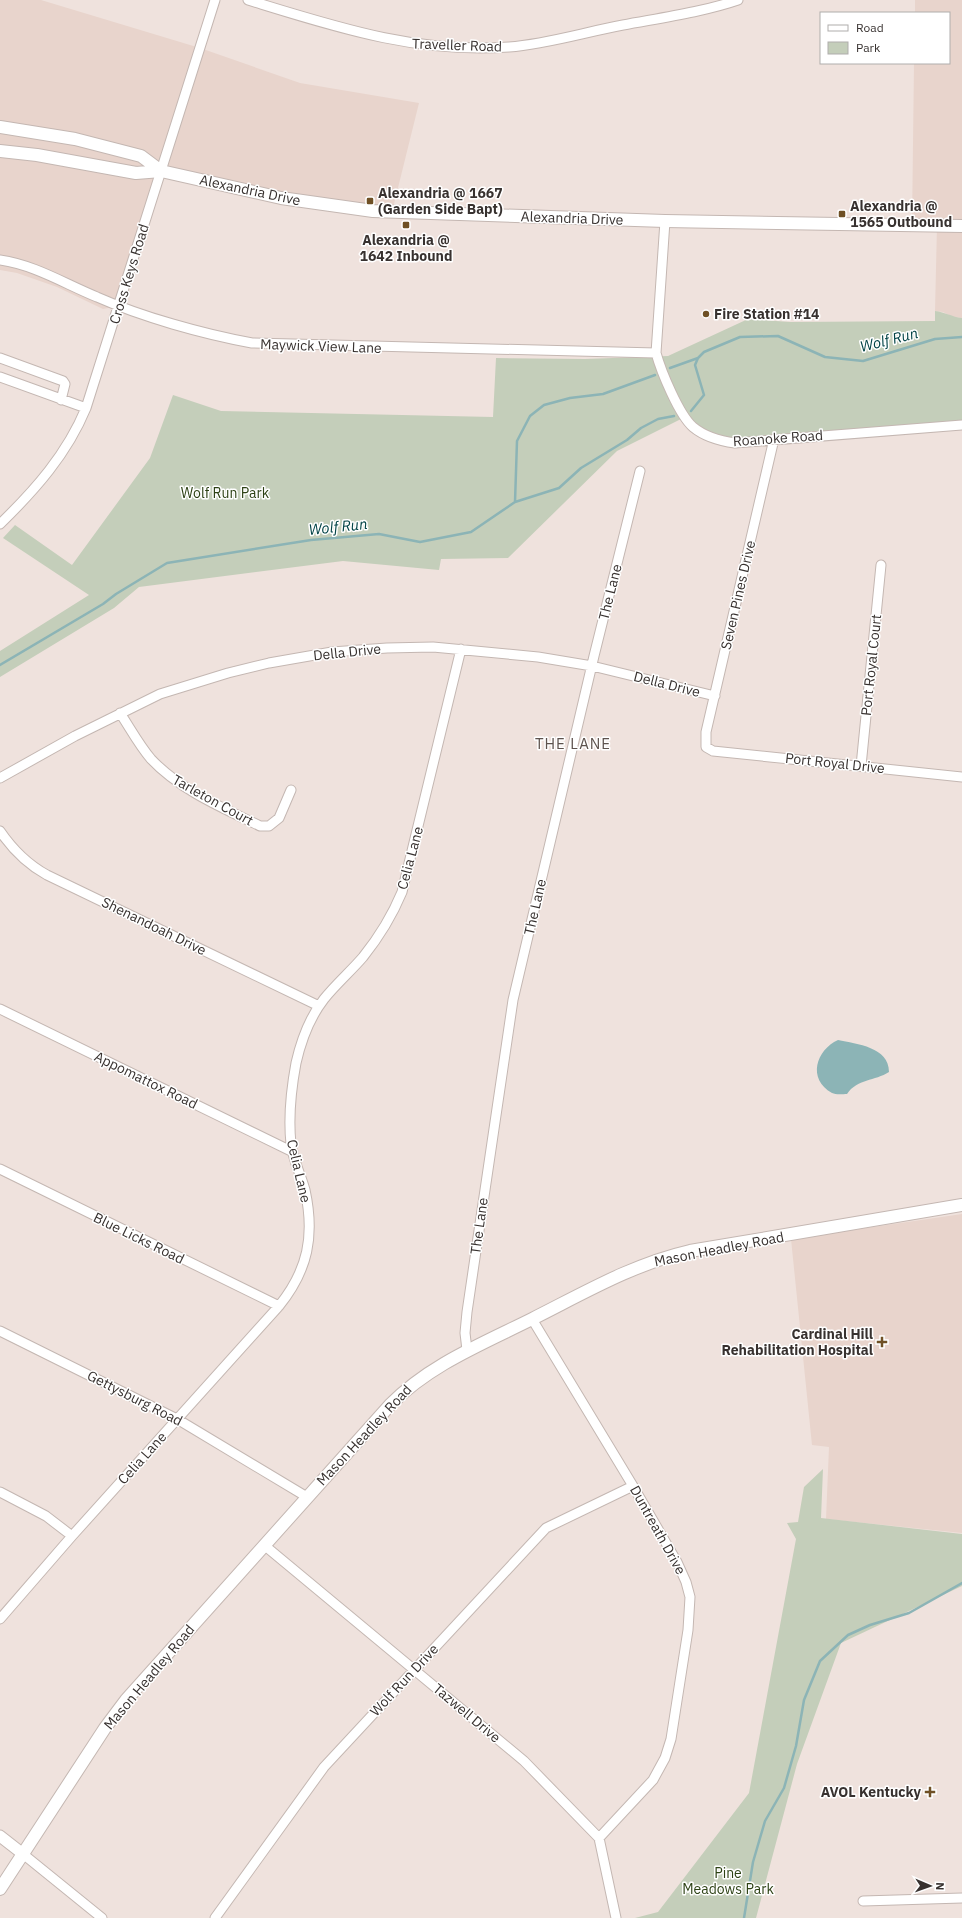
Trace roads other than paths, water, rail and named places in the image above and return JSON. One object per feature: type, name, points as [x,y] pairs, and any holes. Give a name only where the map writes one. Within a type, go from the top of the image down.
[{"type":"main road","name":"Alexandria Drive","points":[[0,127],[75,139],[141,156],[161,171]]},
{"type":"main road","name":"Alexandria Drive","points":[[0,151],[38,155],[136,172],[161,171],[281,198],[370,210],[665,221],[962,226]]},
{"type":"main road","name":"Mason Headley Road","points":[[0,1889],[105,1728],[126,1700],[404,1390],[425,1374],[467,1350],[623,1273],[658,1259],[690,1252],[962,1205]]},
{"type":"street","name":"Cross Keys Road","points":[[0,524],[35,489],[52,467],[68,444],[86,408],[215,0]]},
{"type":"street","name":"Traveller Road","points":[[248,0],[342,29],[375,37],[419,44],[481,48],[555,40],[738,0]]},
{"type":"street","name":"Roanoke Road","points":[[665,221],[656,353],[673,395],[688,421],[693,427],[703,434],[730,442],[745,443],[774,439],[962,425]]},
{"type":"street","name":"Maywick View Lane","points":[[0,260],[48,274],[96,297],[119,306],[204,332],[252,344],[656,353]]},
{"type":"street","points":[[0,358],[63,381],[65,384],[61,400]]},
{"type":"street","points":[[0,377],[86,408]]},
{"type":"street","name":"Seven Pines Drive","points":[[708,749],[705,742],[706,732],[774,439]]},
{"type":"street","name":"The Lane","points":[[467,1350],[465,1333],[467,1312],[513,1000],[640,471]]},
{"type":"street","name":"Port Royal Court","points":[[861,766],[881,565]]},
{"type":"street","name":"Della Drive","points":[[0,778],[120,713],[160,694],[228,673],[269,663],[362,649],[433,647],[538,657],[592,666],[715,696]]},
{"type":"street","name":"Celia Lane","points":[[0,1619],[72,1536],[279,1306],[292,1290],[304,1265],[309,1232],[308,1211],[305,1190],[293,1152],[290,1117],[291,1090],[299,1050],[319,1006],[379,936],[395,908],[402,892],[461,649]]},
{"type":"street","name":"Tarleton Court","points":[[120,713],[144,750],[172,778],[214,803],[260,826],[269,826],[278,818],[291,790]]},
{"type":"street","name":"Port Royal Drive","points":[[708,749],[713,751],[962,776]]},
{"type":"street","name":"Shenandoah Drive","points":[[0,831],[10,846],[23,859],[47,875],[319,1006]]},
{"type":"street","name":"Appomattox Road","points":[[0,1009],[293,1152]]},
{"type":"street","name":"Blue Licks Road","points":[[0,1169],[279,1306]]},
{"type":"street","name":"Duntreath Drive","points":[[532,1319],[633,1486],[676,1562],[686,1582],[690,1597],[688,1630],[671,1739],[666,1758],[653,1780],[599,1838]]},
{"type":"street","name":"Gettysburg Road","points":[[0,1331],[177,1419],[307,1497]]},
{"type":"street","name":"Wolf Run Drive","points":[[215,1918],[324,1767],[414,1668],[546,1528],[633,1486]]},
{"type":"street","points":[[0,1492],[46,1516],[72,1536]]},
{"type":"street","name":"Tazwell Drive","points":[[264,1545],[414,1668],[524,1761],[599,1838]]},
{"type":"street","points":[[0,1836],[102,1918]]},
{"type":"street","points":[[599,1838],[616,1918]]},
{"type":"street","points":[[863,1901],[962,1898]]},
{"type":"water","points":[[838,1040],[862,1045],[878,1052],[884,1057],[888,1064],[889,1072],[861,1083],[851,1089],[847,1094],[832,1093],[824,1087],[819,1080],[817,1065],[824,1051]]},
{"type":"waterway","name":"Wolf Run","points":[[691,411],[704,395],[695,365],[698,358],[704,352],[740,337],[778,336],[825,357],[863,361],[935,339],[962,337]]},
{"type":"waterway","points":[[670,368],[698,358]]},
{"type":"waterway","points":[[515,502],[517,441],[530,416],[544,405],[570,398],[603,394],[655,375]]},
{"type":"waterway","name":"Wolf Run","points":[[0,665],[103,604],[116,594],[167,563],[311,540],[379,534],[420,542],[471,532],[515,502],[559,488],[581,468],[627,440],[641,428],[658,419],[674,416]]},
{"type":"waterway","points":[[744,1918],[753,1862],[765,1821],[784,1788],[796,1746],[804,1700],[820,1661],[848,1635],[870,1625],[909,1613],[962,1583]]},
{"type":"place","name":"Alexandria @ 1667 (Garden Side Bapt)","points":[[370,201]]},
{"type":"place","name":"Alexandria @ 1565 Outbound","points":[[842,214]]},
{"type":"place","name":"Alexandria @ 1642 Inbound","points":[[406,225]]},
{"type":"place","name":"Fire Station #14","points":[[706,314]]},
{"type":"place","name":"Cardinal Hill Rehabilitation Hospital","points":[[882,1342]]},
{"type":"place","name":"AVOL Kentucky","points":[[930,1792]]},
{"type":"district","name":"THE LANE","points":[[573,744]]},
{"type":"park label","name":"Wolf Run Park","points":[[225,493]]},
{"type":"park label","name":"Pine Meadows Park","points":[[728,1882]]}]
